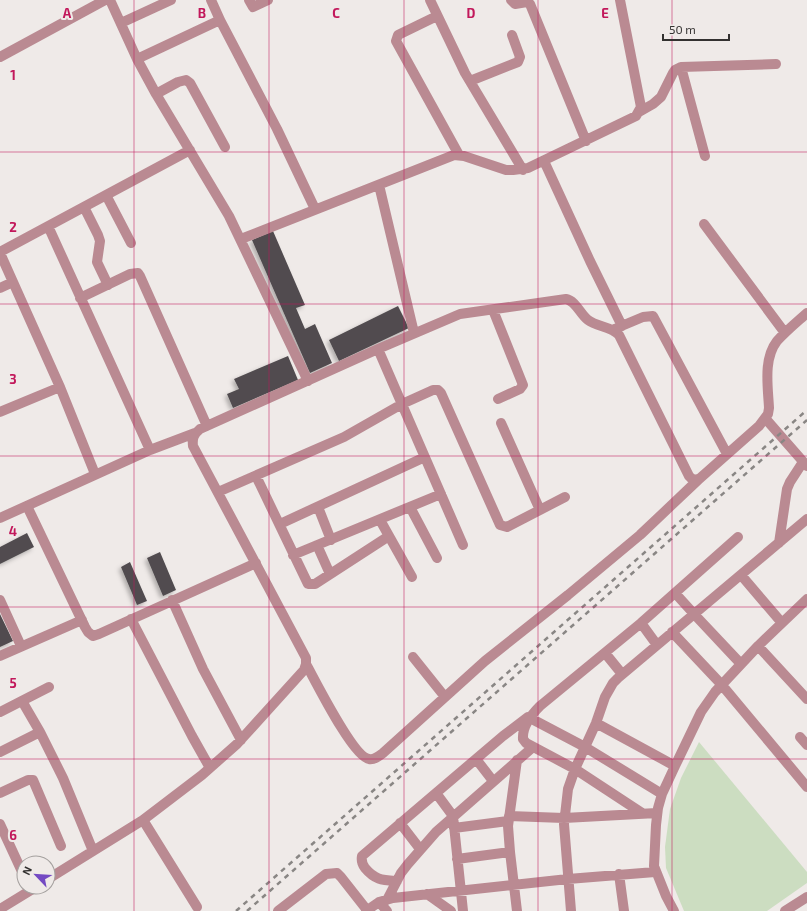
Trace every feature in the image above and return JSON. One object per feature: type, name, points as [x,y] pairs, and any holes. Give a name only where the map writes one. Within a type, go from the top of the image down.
[{"type":"street","points":[[0,57],[105,0]]},
{"type":"street","points":[[110,0],[137,59],[156,94],[229,216],[241,239],[308,381]]},
{"type":"street","points":[[121,23],[171,0]]},
{"type":"street","points":[[212,0],[220,20],[277,128],[315,209]]},
{"type":"street","points":[[249,0],[253,7],[268,0]]},
{"type":"street","points":[[430,0],[460,63],[523,170]]},
{"type":"street","points":[[511,0],[515,4],[527,2],[530,4],[586,141]]},
{"type":"street","points":[[620,0],[641,107],[639,112]]},
{"type":"street","points":[[437,16],[398,35],[396,41],[459,155]]},
{"type":"street","points":[[137,59],[220,20]]},
{"type":"street","points":[[470,81],[518,62],[520,57],[512,35]]},
{"type":"street","points":[[241,239],[454,155],[459,155],[506,170],[523,170],[544,162],[636,116],[639,112],[653,104],[661,97],[673,73],[681,67],[776,64]]},
{"type":"street","points":[[681,67],[705,156]]},
{"type":"street","points":[[156,94],[178,82],[186,80],[190,83],[225,147]]},
{"type":"street","points":[[95,474],[60,386],[0,252],[190,150]]},
{"type":"street","points":[[544,162],[590,262],[619,335],[689,476],[692,479],[698,480]]},
{"type":"street","points":[[379,185],[414,333]]},
{"type":"street","points":[[106,195],[131,243]]},
{"type":"street","points":[[84,207],[100,241],[97,262],[108,284]]},
{"type":"street","points":[[704,224],[785,333]]},
{"type":"street","points":[[48,226],[150,450]]},
{"type":"street","points":[[80,298],[130,274],[138,273],[207,426]]},
{"type":"street","points":[[0,288],[13,282]]},
{"type":"street","points":[[0,518],[95,474],[150,450],[195,433],[207,426],[378,349],[460,314],[566,299],[573,302],[582,315],[593,323],[617,328],[643,317],[653,316],[727,454]]},
{"type":"street","points":[[493,310],[523,385],[520,389],[498,400]]},
{"type":"street","points":[[306,664],[349,741],[363,757],[369,759],[374,758],[383,753],[485,661],[640,535],[698,480],[759,426],[768,414],[769,408],[768,362],[771,352],[785,333],[807,313]]},
{"type":"street","points":[[378,349],[463,545]]},
{"type":"street","points":[[0,412],[60,386]]},
{"type":"street","points":[[218,492],[344,437],[402,404],[433,390],[438,390],[441,393],[500,526],[506,526],[565,497]]},
{"type":"street","points":[[765,418],[805,464],[790,482],[787,489],[779,543]]},
{"type":"street","points":[[501,423],[540,510]]},
{"type":"street","points":[[56,874],[143,820],[210,768],[241,740],[301,675],[306,664],[306,658],[193,446],[192,439],[195,433]]},
{"type":"street","points":[[280,524],[425,457]]},
{"type":"street","points":[[256,476],[308,584],[315,584],[390,536]]},
{"type":"street","points":[[293,555],[441,494]]},
{"type":"street","points":[[27,506],[88,632],[93,636],[256,563]]},
{"type":"street","points":[[318,507],[331,540]]},
{"type":"street","points":[[410,507],[437,558]]},
{"type":"street","points":[[571,911],[564,818],[568,789],[608,691],[622,674],[807,519]]},
{"type":"street","points":[[380,520],[412,576]]},
{"type":"street","points":[[397,881],[381,880],[371,875],[362,864],[362,856],[676,593],[738,537]]},
{"type":"street","points":[[317,545],[330,574]]},
{"type":"street","points":[[741,574],[782,623]]},
{"type":"street","points":[[676,593],[741,664]]},
{"type":"street","points":[[673,910],[655,872],[653,860],[657,812],[662,794],[701,712],[721,684],[807,599]]},
{"type":"street","points":[[0,600],[22,646]]},
{"type":"street","points":[[172,600],[203,669],[241,740]]},
{"type":"street","points":[[131,619],[210,768]]},
{"type":"street","points":[[0,656],[82,620]]},
{"type":"street","points":[[640,623],[658,645]]},
{"type":"street","points":[[672,632],[721,684],[807,787]]},
{"type":"street","points":[[758,646],[805,692]]},
{"type":"street","points":[[605,653],[622,674]]},
{"type":"street","points":[[413,657],[445,697]]},
{"type":"street","points":[[0,712],[49,687]]},
{"type":"street","points":[[22,701],[40,732],[63,778],[93,851]]},
{"type":"street","points":[[531,715],[522,734],[523,739],[534,747],[575,769],[642,813]]},
{"type":"street","points":[[531,715],[662,794]]},
{"type":"street","points":[[596,723],[675,766]]},
{"type":"street","points":[[0,752],[40,732]]},
{"type":"street","points":[[383,901],[408,864],[436,832],[517,760],[534,747]]},
{"type":"street","points":[[476,759],[493,781]]},
{"type":"street","points":[[517,760],[509,818],[510,852],[518,911]]},
{"type":"street","points":[[0,793],[28,780],[33,780],[61,846]]},
{"type":"street","points":[[436,793],[453,816],[463,911]]},
{"type":"street","points":[[454,828],[509,818],[564,818],[657,812]]},
{"type":"street","points":[[143,820],[197,907]]},
{"type":"street","points":[[400,823],[420,849]]},
{"type":"street","points":[[0,824],[16,859]]},
{"type":"street","points":[[458,859],[510,852]]},
{"type":"street","points":[[278,911],[310,885],[326,874],[332,872],[341,877],[367,910],[383,901],[427,894],[568,878],[655,872]]},
{"type":"street","points":[[619,874],[624,911]]},
{"type":"street","points":[[427,894],[451,911]]},
{"type":"street","points":[[0,909],[21,895]]},
{"type":"street","points":[[785,911],[806,897]]},
{"type":"street","points":[[383,901],[387,911]]},
{"type":"green space","points":[[699,742],[807,872],[807,883],[767,911],[684,911],[666,868],[665,847],[670,809],[681,778]]},
{"type":"building","points":[[273,231],[305,305],[296,308],[305,329],[315,324],[332,363],[310,373],[252,240]]},
{"type":"building","points":[[398,306],[409,328],[339,361],[329,340]]},
{"type":"building","points":[[288,356],[298,380],[233,408],[227,394],[239,389],[234,379]]},
{"type":"building","points":[[27,533],[34,547],[0,564],[0,547]]},
{"type":"building","points":[[160,552],[176,590],[163,596],[147,558]]},
{"type":"building","points":[[130,562],[147,601],[137,605],[121,567]]},
{"type":"building","points":[[0,614],[13,641],[0,647]]},
{"type":"railway","points":[[236,911],[807,410]]},
{"type":"railway","points":[[247,911],[807,420]]}]
